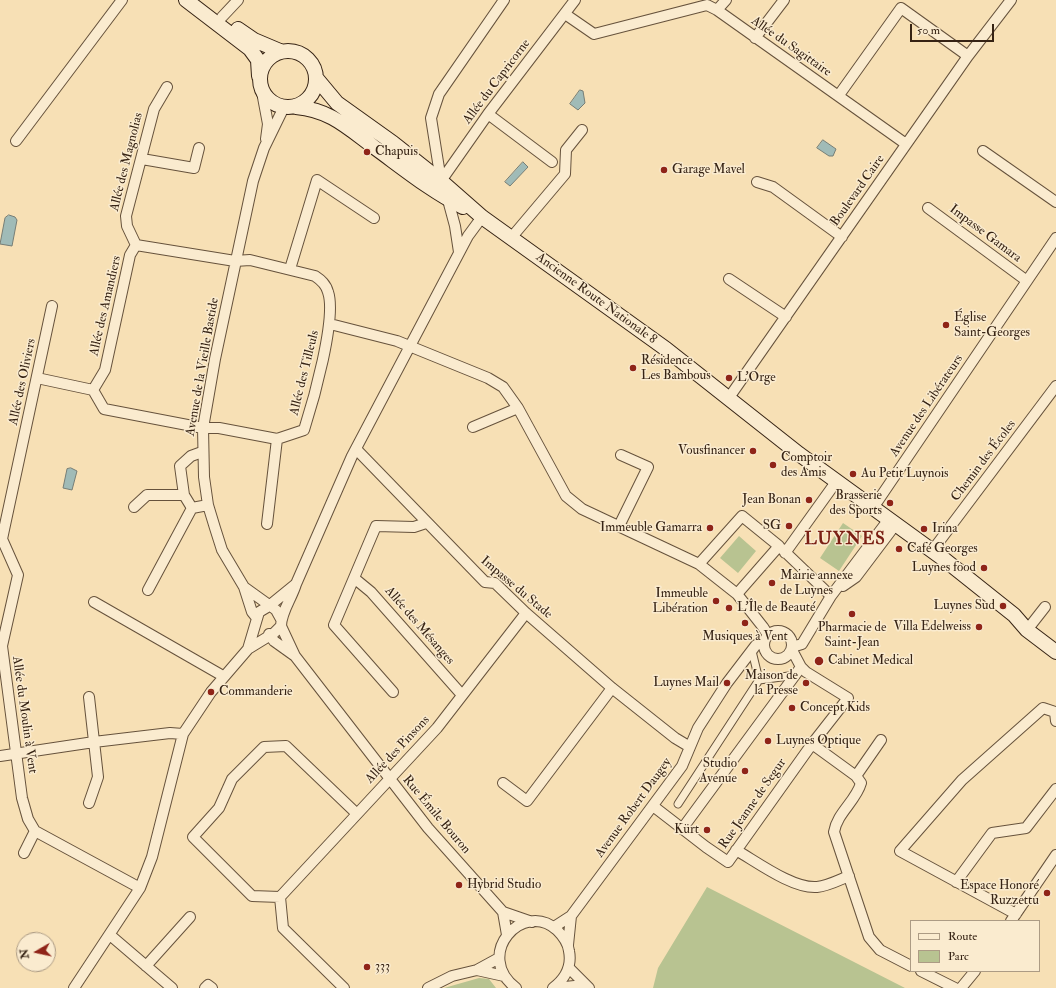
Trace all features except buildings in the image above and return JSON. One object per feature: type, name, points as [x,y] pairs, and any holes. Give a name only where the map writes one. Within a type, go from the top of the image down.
[{"type":"main road","points":[[186,0],[250,49],[258,60],[262,92],[268,99],[290,107],[304,103],[311,96],[317,79],[315,70],[305,56],[298,52],[280,51],[254,40],[198,0]]},
{"type":"main road","points":[[260,77],[266,61],[272,55],[280,51]]},
{"type":"main road","name":"Ancienne Route Nationale 8","points":[[317,79],[337,103],[441,180],[482,217],[666,349],[836,482],[932,551],[1029,627],[1056,652]]},
{"type":"main road","name":"Ancienne Route Nationale 8","points":[[290,107],[313,108],[337,119],[448,200],[482,217]]},
{"type":"main road","name":"Ancienne Route Nationale 8","points":[[1029,627],[1056,644]]},
{"type":"street","points":[[16,141],[122,0]]},
{"type":"street","points":[[222,17],[238,0]]},
{"type":"street","points":[[441,180],[431,118],[439,94],[504,0]]},
{"type":"street","name":"Allée du Capricorne","points":[[441,180],[488,114],[575,0]]},
{"type":"street","points":[[717,10],[726,0]]},
{"type":"street","points":[[755,38],[784,0]]},
{"type":"street","name":"Boulevard Caire","points":[[728,399],[968,56],[1011,0]]},
{"type":"street","name":"Allée du Sagittaire","points":[[565,14],[594,34],[707,5],[717,10],[755,38],[839,95],[906,144]]},
{"type":"street","points":[[839,95],[901,8],[968,56]]},
{"type":"street","name":"Allée des Magnolias","points":[[136,245],[127,226],[126,216],[154,109],[167,87]]},
{"type":"street","name":"Avenue de la Vieille Bastide","points":[[256,620],[244,587],[222,550],[208,505],[202,452],[203,428],[235,262],[253,181],[264,148],[268,124],[262,92]]},
{"type":"street","name":"Avenue de la Vieille Bastide","points":[[264,148],[290,107]]},
{"type":"street","points":[[488,114],[552,162]]},
{"type":"street","points":[[511,238],[565,174],[566,150],[582,130]]},
{"type":"street","points":[[142,159],[194,168],[199,148]]},
{"type":"street","points":[[983,151],[1056,202]]},
{"type":"street","points":[[290,269],[317,180],[374,218]]},
{"type":"street","points":[[757,182],[773,187],[842,237]]},
{"type":"street","points":[[448,200],[455,226],[459,252]]},
{"type":"street","name":"Impasse Gamara","points":[[928,208],[1027,282]]},
{"type":"street","points":[[74,988],[110,936],[140,888],[152,857],[183,734],[196,713],[224,676],[248,649],[269,634],[274,633],[281,622],[296,584],[356,449],[459,252],[468,236],[482,217]]},
{"type":"street","name":"Avenue des Libérateurs","points":[[873,508],[1056,238]]},
{"type":"street","name":"Allée des Amandiers","points":[[93,390],[105,370],[130,255],[136,245],[235,262],[250,260],[290,269]]},
{"type":"street","name":"Allée des Tilleuls","points":[[93,390],[104,410],[203,428],[219,428],[277,438],[304,430],[330,324],[329,293],[324,282],[315,276],[296,273],[290,269]]},
{"type":"street","points":[[729,279],[786,317]]},
{"type":"street","name":"Allée des Oliviers","points":[[9,556],[2,540],[52,306]]},
{"type":"street","points":[[330,324],[397,341],[488,378],[503,387],[518,408],[566,496],[582,509],[699,564],[737,594],[768,634]]},
{"type":"street","points":[[37,378],[93,390]]},
{"type":"street","name":"Chemin des Écoles","points":[[932,551],[1056,386]]},
{"type":"street","points":[[473,427],[518,408]]},
{"type":"street","points":[[267,524],[277,438]]},
{"type":"street","name":"Impasse du Stade","points":[[356,449],[426,523],[485,582],[495,583],[526,613],[612,688],[675,738],[690,747]]},
{"type":"street","points":[[192,508],[184,495],[180,466],[191,456],[202,452]]},
{"type":"street","points":[[620,526],[648,467],[621,455]]},
{"type":"street","points":[[737,594],[782,550],[836,482]]},
{"type":"street","points":[[134,507],[147,495],[184,495]]},
{"type":"street","points":[[192,508],[208,505]]},
{"type":"street","points":[[148,590],[192,508]]},
{"type":"street","points":[[699,564],[742,516],[834,592]]},
{"type":"street","points":[[791,645],[802,644],[834,592],[892,522]]},
{"type":"street","points":[[392,692],[334,625],[376,526],[414,527],[426,523]]},
{"type":"street","name":"Allée du Moulin à Vent","points":[[9,556],[18,576],[2,646],[24,809],[35,831]]},
{"type":"street","name":"Allée des Mésanges","points":[[354,578],[371,592],[462,695]]},
{"type":"street","points":[[248,649],[259,612],[269,606],[296,584]]},
{"type":"street","name":"Avenue de la Vieille Bastide","points":[[244,587],[269,606]]},
{"type":"street","points":[[94,602],[224,676]]},
{"type":"street","points":[[269,606],[276,610],[281,622]]},
{"type":"street","points":[[1029,627],[1045,607]]},
{"type":"street","name":"Allée des Pinsons","points":[[280,896],[437,728],[526,613]]},
{"type":"street","points":[[256,620],[262,634],[269,634]]},
{"type":"street","name":"Rue Émile Bouron","points":[[281,622],[295,656],[428,828],[503,912],[532,922],[544,923],[554,927]]},
{"type":"street","name":"Rue Émile Bouron","points":[[269,634],[274,641],[295,656]]},
{"type":"street","points":[[759,680],[752,651],[767,655],[776,660],[789,654],[791,645],[787,634],[768,634]]},
{"type":"street","points":[[767,655],[764,645],[768,634]]},
{"type":"street","name":"Avenue Robert Daugey","points":[[554,927],[571,916],[653,806],[682,766],[698,728],[719,696],[747,656],[768,634]]},
{"type":"street","name":"Rue Jeanne de Segur","points":[[791,645],[799,671]]},
{"type":"street","name":"Rue Jeanne de Segur","points":[[653,806],[728,862],[812,744],[848,698],[799,671],[781,659]]},
{"type":"street","points":[[678,804],[759,680],[799,671]]},
{"type":"street","points":[[682,829],[799,671]]},
{"type":"street","points":[[503,783],[527,801],[612,688]]},
{"type":"street","points":[[89,697],[98,777],[90,803]]},
{"type":"street","points":[[1056,721],[1055,712],[1043,708],[962,780],[900,851],[956,882],[1014,918],[1056,856]]},
{"type":"street","points":[[0,756],[94,742],[170,733],[183,734]]},
{"type":"street","points":[[856,776],[881,740]]},
{"type":"street","points":[[812,744],[856,776],[861,783],[859,792],[836,824],[834,832],[869,937],[880,950],[910,965]]},
{"type":"street","points":[[344,988],[283,928],[280,896],[252,896],[193,837],[219,808],[232,779],[264,747],[286,746],[356,813]]},
{"type":"street","points":[[956,882],[992,833],[1026,828],[1056,789]]},
{"type":"street","points":[[24,853],[35,831],[140,888]]},
{"type":"street","points":[[736,850],[782,876],[804,886],[816,887],[849,876]]},
{"type":"street","points":[[503,912],[507,935]]},
{"type":"street","points":[[555,988],[565,976],[569,968],[570,957],[568,945],[571,916]]},
{"type":"street","points":[[146,966],[190,917]]},
{"type":"street","points":[[516,988],[504,976],[499,958],[501,946],[507,935],[523,924],[532,922]]},
{"type":"street","points":[[554,927],[563,935],[568,945]]},
{"type":"street","points":[[110,936],[172,988]]},
{"type":"street","points":[[428,988],[452,976],[477,970],[499,958]]},
{"type":"street","points":[[569,968],[587,987]]},
{"type":"street","points":[[477,970],[504,976]]},
{"type":"street","points":[[923,972],[955,988]]},
{"type":"street","points":[[961,988],[975,972]]},
{"type":"street","points":[[969,988],[976,972]]},
{"type":"street","points":[[205,988],[208,985],[212,988]]},
{"type":"street","points":[[555,988],[587,987]]},
{"type":"green space","points":[[843,523],[862,536],[839,571],[820,558]]},
{"type":"green space","points":[[739,536],[756,551],[738,573],[720,558]]},
{"type":"green space","points":[[707,887],[905,988],[653,988],[658,968]]},
{"type":"green space","points":[[479,978],[489,979],[496,988],[444,988]]},
{"type":"water","points":[[580,90],[583,91],[585,103],[578,110],[570,104]]},
{"type":"water","points":[[823,140],[836,149],[833,156],[829,156],[817,148]]},
{"type":"water","points":[[523,162],[528,167],[510,186],[505,182]]},
{"type":"water","points":[[9,215],[15,217],[17,220],[12,246],[0,244],[5,218]]},
{"type":"water","points":[[71,468],[77,471],[72,490],[63,488],[67,469]]},
{"type":"place","name":"Chapuis","points":[[367,152]]},
{"type":"place","name":"Garage Mavel","points":[[664,170]]},
{"type":"place","name":"Église Saint-Georges","points":[[946,325]]},
{"type":"place","name":"Résidence Les Bambous","points":[[633,368]]},
{"type":"place","name":"L'Orge","points":[[729,378]]},
{"type":"place","name":"Vousfinancer","points":[[753,451]]},
{"type":"place","name":"Comptoir des Amis","points":[[773,465]]},
{"type":"place","name":"Au Petit Luynois","points":[[853,474]]},
{"type":"place","name":"Jean Bonan","points":[[809,500]]},
{"type":"place","name":"Brasserie des Sports","points":[[890,503]]},
{"type":"place","name":"SG","points":[[789,526]]},
{"type":"place","name":"Immeuble Gamarra","points":[[710,528]]},
{"type":"place","name":"Irina","points":[[924,529]]},
{"type":"place","name":"Café Georges","points":[[899,549]]},
{"type":"place","name":"Luynes food","points":[[984,568]]},
{"type":"place","name":"Mairie annexe de Luynes","points":[[772,583]]},
{"type":"place","name":"Immeuble Libération","points":[[716,601]]},
{"type":"place","name":"Luynes Sud","points":[[1003,606]]},
{"type":"place","name":"L'Île de Beauté","points":[[729,608]]},
{"type":"place","name":"Pharmacie de Saint-Jean","points":[[852,614]]},
{"type":"place","name":"Musiques à Vent","points":[[745,623]]},
{"type":"place","name":"Villa Edelweiss","points":[[979,627]]},
{"type":"place","name":"Cabinet Medical","points":[[819,661]]},
{"type":"place","name":"Luynes Mail","points":[[727,683]]},
{"type":"place","name":"Maison de la Presse","points":[[806,683]]},
{"type":"place","name":"Commanderie","points":[[211,692]]},
{"type":"place","name":"Concept Kids","points":[[792,708]]},
{"type":"place","name":"Luynes Optique","points":[[768,741]]},
{"type":"place","name":"Studio Avenue","points":[[745,771]]},
{"type":"place","name":"Kürt","points":[[707,830]]},
{"type":"place","name":"Hybrid Studio","points":[[459,885]]},
{"type":"place","name":"Espace Honoré Ruzzettu","points":[[1047,893]]},
{"type":"place","name":"333","points":[[367,967]]},
{"type":"district","name":"LUYNES","points":[[845,540]]}]
